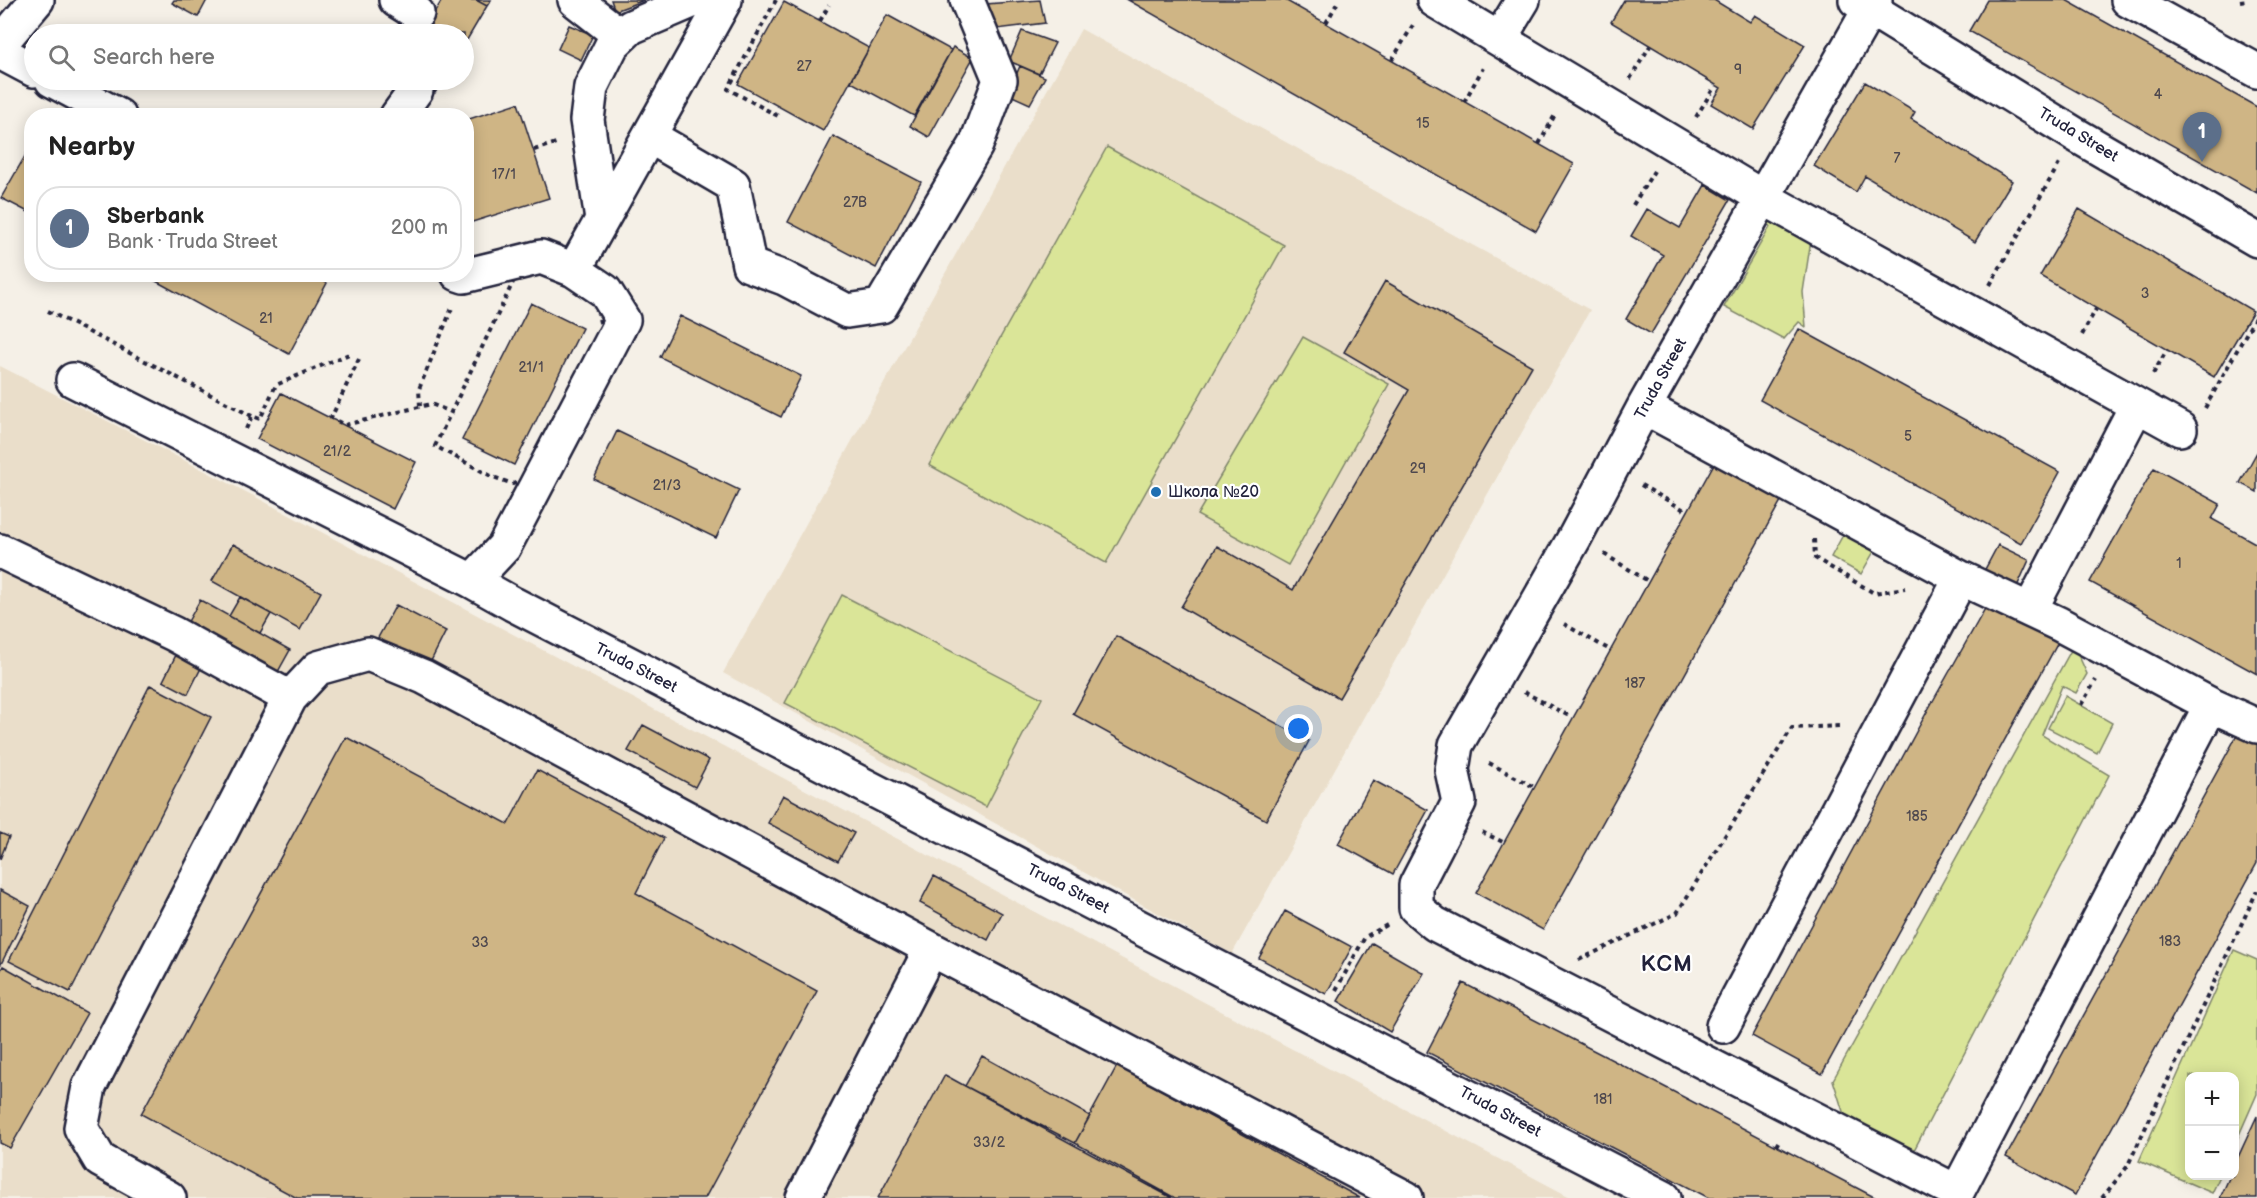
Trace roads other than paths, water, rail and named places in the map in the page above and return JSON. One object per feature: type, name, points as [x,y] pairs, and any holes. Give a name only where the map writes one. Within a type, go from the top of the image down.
[{"type":"street","points":[[0,44],[37,0]]},
{"type":"street","points":[[575,0],[621,36]]},
{"type":"street","points":[[602,220],[587,120],[591,87],[612,45],[621,36],[632,27],[694,0]]},
{"type":"street","points":[[574,270],[725,0]]},
{"type":"street","points":[[649,136],[733,185],[749,265],[784,278],[847,311],[882,306],[976,145],[1000,80],[967,0]]},
{"type":"street","points":[[1500,38],[1523,0]]},
{"type":"street","points":[[2128,0],[2257,71]]},
{"type":"street","name":"Truda Street","points":[[2211,705],[1957,1192],[1435,924],[1416,908],[1416,885],[1459,802],[1452,770],[1456,748],[1494,676],[1575,537],[1644,406],[1764,198],[1867,3],[2076,135],[2257,240]]},
{"type":"street","points":[[1425,10],[1500,38],[1764,198],[2180,429]]},
{"type":"street","points":[[0,52],[24,65]]},
{"type":"street","points":[[70,90],[103,108]]},
{"type":"street","points":[[472,581],[504,547],[623,320],[605,291],[574,270],[541,257],[474,274]]},
{"type":"street","name":"Truda Street","points":[[73,380],[472,581],[1664,1198]]},
{"type":"street","points":[[1644,406],[1961,578],[2030,610],[2211,705],[2257,726]]},
{"type":"street","points":[[2030,610],[2136,406]]},
{"type":"street","points":[[0,552],[174,634],[290,698]]},
{"type":"street","points":[[1723,1026],[1961,578]]},
{"type":"street","points":[[169,1198],[100,1160],[81,1128],[90,1087],[290,698],[318,668],[368,654],[424,677],[931,949],[1406,1198]]},
{"type":"street","points":[[803,1198],[931,949]]},
{"type":"place","name":"Sberbank","points":[[2202,162]]},
{"type":"place","name":"Школа №20","points":[[1156,492]]},
{"type":"district","name":"КСМ","points":[[1667,964]]}]
